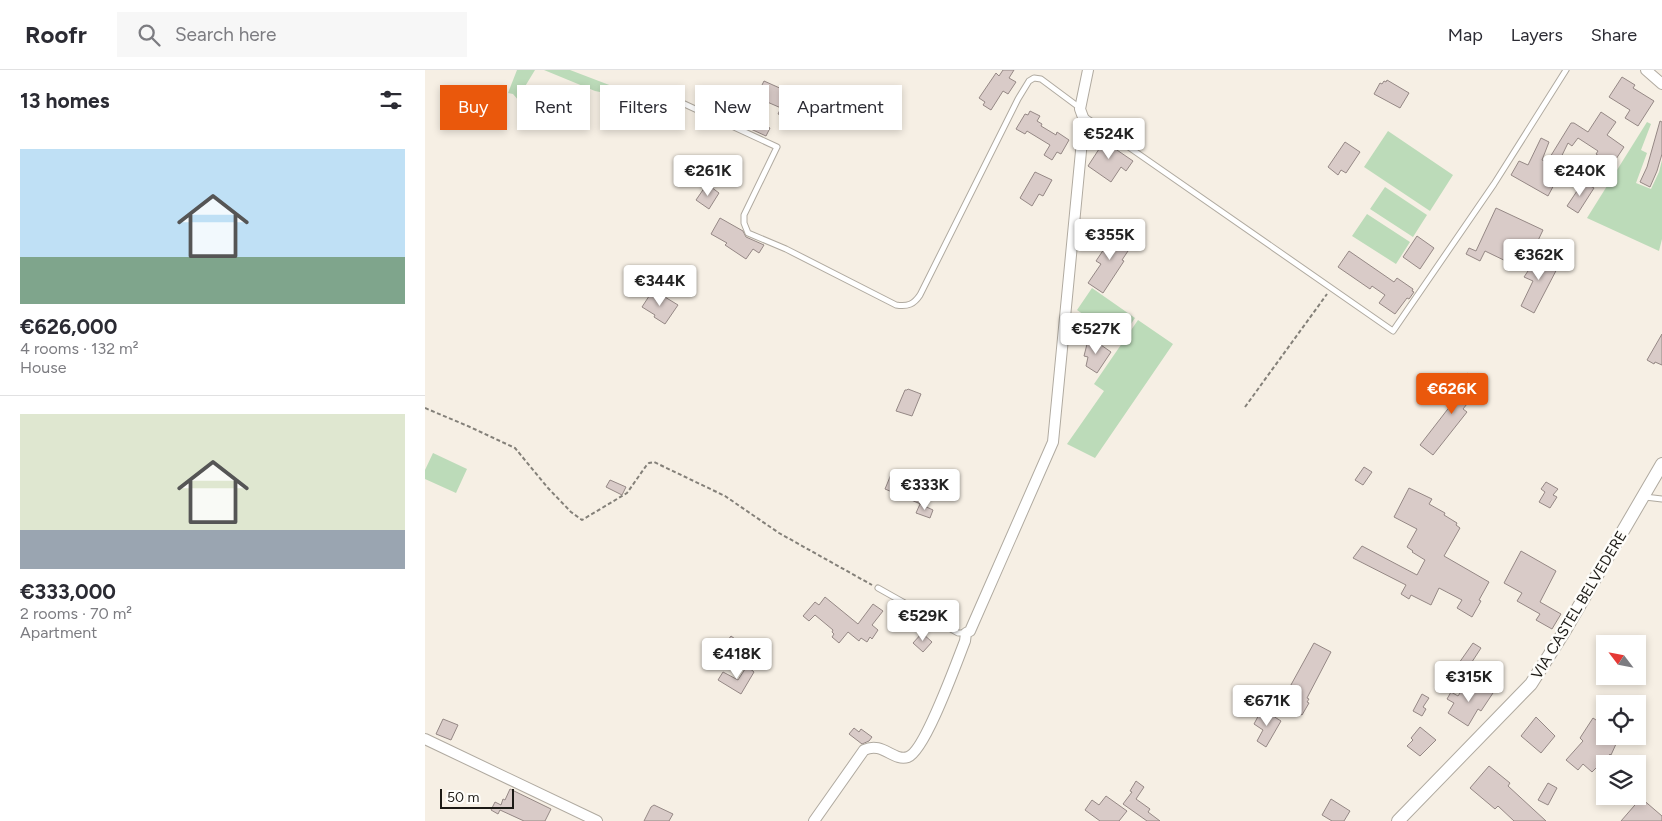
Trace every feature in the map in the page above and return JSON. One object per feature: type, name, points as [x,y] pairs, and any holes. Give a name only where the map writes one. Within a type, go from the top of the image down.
[{"type":"street","points":[[815,821],[865,750],[871,747],[883,749],[905,758],[916,751],[930,726],[965,641],[966,633],[970,631],[1053,442],[1085,120],[1081,112],[1088,70]]},
{"type":"street","points":[[1646,70],[1662,84]]},
{"type":"street","name":"VIA CASTEL BELVEDERE","points":[[1398,821],[1531,684],[1564,632],[1662,464]]},
{"type":"street","points":[[425,739],[597,821]]},
{"type":"lane","points":[[685,104],[777,147],[744,215],[744,222],[748,232],[897,305],[905,307],[917,300],[920,295],[1018,99],[1029,81],[1034,78],[1041,79],[1081,112],[1393,331],[1494,184],[1566,70]]},
{"type":"lane","points":[[1643,497],[1662,499]]},
{"type":"lane","points":[[878,588],[958,633],[966,633]]},
{"type":"path","points":[[1245,407],[1331,288]]},
{"type":"path","points":[[425,408],[515,448],[548,488],[571,512],[582,520],[627,493],[646,466],[654,462],[725,496],[779,533],[878,588]]},
{"type":"green space","points":[[517,70],[535,70],[526,85],[517,85],[517,99],[513,94],[508,93]]},
{"type":"green space","points":[[544,70],[570,70],[609,85],[600,85],[600,92],[590,89],[590,85],[580,85]]},
{"type":"green space","points":[[1647,122],[1651,124],[1641,150],[1647,153],[1636,183],[1651,189],[1662,160],[1662,239],[1659,251],[1587,218]]},
{"type":"green space","points":[[1388,131],[1453,175],[1430,211],[1364,167]]},
{"type":"green space","points":[[1385,187],[1427,215],[1413,237],[1370,209]]},
{"type":"green space","points":[[1367,214],[1410,242],[1396,264],[1352,236]]},
{"type":"green space","points":[[1092,288],[1135,318],[1120,340],[1077,310]]},
{"type":"green space","points":[[1138,320],[1173,344],[1095,458],[1067,444],[1104,391],[1094,384]]},
{"type":"green space","points":[[433,453],[467,469],[456,493],[425,479],[425,470]]},
{"type":"building","points":[[1003,70],[1014,70],[1009,78],[1016,82],[1008,94],[1003,91],[991,110],[983,105],[985,102],[979,98],[996,73],[999,76]]},
{"type":"building","points":[[1622,77],[1635,85],[1633,88],[1654,101],[1638,126],[1625,118],[1630,110],[1609,97]]},
{"type":"building","points":[[1387,80],[1409,93],[1400,108],[1374,94],[1380,83],[1382,84]]},
{"type":"building","points":[[764,81],[779,88],[779,107],[769,103],[769,85],[762,85]]},
{"type":"building","points":[[1030,111],[1040,116],[1037,121],[1042,124],[1041,126],[1056,135],[1057,132],[1069,140],[1061,154],[1057,152],[1052,160],[1044,155],[1050,145],[1027,131],[1025,134],[1016,129],[1025,114],[1028,115]]},
{"type":"building","points":[[1601,112],[1616,122],[1607,135],[1624,147],[1612,165],[1596,154],[1598,151],[1578,138],[1572,146],[1568,143],[1551,178],[1556,181],[1548,196],[1511,175],[1519,161],[1528,165],[1541,138],[1549,142],[1542,160],[1547,162],[1571,123],[1588,132]]},
{"type":"building","points":[[1660,121],[1662,122],[1662,154],[1650,187],[1640,182],[1647,167]]},
{"type":"building","points":[[753,130],[769,130],[766,136]]},
{"type":"building","points":[[1103,135],[1116,144],[1114,148],[1133,161],[1126,171],[1121,167],[1111,182],[1088,166],[1101,146],[1097,143]]},
{"type":"building","points":[[1345,142],[1360,152],[1346,173],[1341,170],[1338,175],[1328,167]]},
{"type":"building","points":[[1035,172],[1052,180],[1043,196],[1039,194],[1032,206],[1020,198]]},
{"type":"building","points":[[1583,182],[1594,188],[1578,213],[1567,206]]},
{"type":"building","points":[[707,184],[719,193],[709,209],[696,200]]},
{"type":"building","points":[[1496,208],[1543,230],[1534,249],[1522,243],[1512,264],[1485,251],[1480,261],[1466,254],[1469,248],[1476,251]]},
{"type":"building","points":[[720,218],[743,231],[746,237],[764,245],[759,253],[753,249],[746,259],[725,245],[727,243],[711,234]]},
{"type":"building","points":[[1109,230],[1129,242],[1127,246],[1130,248],[1122,260],[1124,261],[1103,293],[1088,283],[1101,264],[1096,261],[1104,249],[1101,247],[1106,239],[1104,237]]},
{"type":"building","points":[[1417,236],[1434,248],[1420,269],[1403,257]]},
{"type":"building","points":[[1349,251],[1394,282],[1397,278],[1413,289],[1412,291],[1414,292],[1409,299],[1407,298],[1395,314],[1379,303],[1385,295],[1372,286],[1370,289],[1338,267]]},
{"type":"building","points":[[1540,253],[1560,263],[1534,313],[1521,306],[1533,281],[1524,277]]},
{"type":"building","points":[[653,290],[659,296],[660,294],[678,305],[665,324],[642,307]]},
{"type":"building","points":[[1662,334],[1662,365],[1655,362],[1654,364],[1647,360]]},
{"type":"building","points":[[1091,338],[1111,352],[1097,373],[1086,366],[1088,357],[1084,356],[1087,344]]},
{"type":"building","points":[[1467,373],[1482,385],[1463,409],[1467,412],[1433,455],[1420,445],[1461,392],[1456,387]]},
{"type":"building","points":[[908,389],[921,394],[912,416],[896,411],[905,390]]},
{"type":"building","points":[[1364,467],[1372,472],[1363,485],[1355,480]]},
{"type":"building","points":[[892,472],[930,488],[923,505],[885,489]]},
{"type":"building","points":[[610,480],[626,487],[622,495],[606,487]]},
{"type":"building","points":[[1546,482],[1558,489],[1553,495],[1557,497],[1550,508],[1539,502],[1545,492],[1541,489]]},
{"type":"building","points":[[1409,488],[1432,499],[1429,504],[1445,513],[1444,515],[1457,523],[1456,525],[1460,528],[1444,556],[1489,582],[1472,617],[1457,608],[1462,600],[1439,588],[1431,605],[1411,595],[1409,599],[1401,594],[1406,585],[1353,558],[1362,546],[1417,575],[1425,560],[1407,547],[1417,529],[1394,517]]},
{"type":"building","points":[[920,504],[933,510],[930,518],[916,513]]},
{"type":"building","points":[[1521,551],[1556,571],[1540,602],[1561,614],[1552,629],[1536,620],[1540,614],[1517,601],[1522,593],[1504,583]]},
{"type":"building","points":[[825,597],[858,624],[873,604],[883,611],[872,625],[878,630],[872,639],[870,637],[867,642],[861,638],[859,641],[848,632],[839,643],[832,637],[834,634],[833,630],[815,615],[809,621],[803,616],[815,602],[819,605]]},
{"type":"building","points":[[922,633],[932,642],[923,652],[913,643]]},
{"type":"building","points":[[731,636],[755,654],[745,668],[721,649]]},
{"type":"building","points":[[1314,643],[1331,652],[1307,698],[1309,703],[1302,715],[1281,703]]},
{"type":"building","points":[[1473,643],[1481,648],[1468,668],[1459,663]]},
{"type":"building","points":[[747,666],[754,672],[741,694],[718,680],[723,672],[738,680]]},
{"type":"building","points":[[1475,682],[1493,693],[1481,711],[1478,709],[1468,726],[1448,713],[1454,703],[1447,699],[1451,692],[1458,696],[1464,687],[1470,691]]},
{"type":"building","points":[[1422,694],[1429,698],[1423,707],[1426,709],[1422,716],[1413,711]]},
{"type":"building","points":[[1262,709],[1281,721],[1266,747],[1257,741],[1263,730],[1254,724]]},
{"type":"building","points":[[1536,717],[1555,736],[1541,753],[1521,736]]},
{"type":"building","points":[[1593,718],[1596,720],[1596,745],[1616,745],[1611,755],[1596,755],[1596,768],[1592,772],[1583,764],[1578,770],[1566,760],[1583,741],[1580,738]]},
{"type":"building","points":[[443,719],[458,725],[451,740],[436,734]]},
{"type":"building","points":[[1420,727],[1436,740],[1420,756],[1407,746],[1413,740],[1411,738]]},
{"type":"building","points":[[854,728],[859,732],[861,729],[872,737],[869,741],[862,744],[849,734]]},
{"type":"building","points":[[1489,766],[1510,783],[1508,786],[1546,821],[1514,821],[1498,806],[1495,809],[1470,788]]},
{"type":"building","points":[[1136,781],[1144,787],[1136,799],[1150,809],[1148,812],[1160,821],[1147,821],[1123,804],[1132,792],[1130,791]]},
{"type":"building","points":[[1548,783],[1557,788],[1548,805],[1538,800]]},
{"type":"building","points":[[510,789],[551,809],[545,821],[524,821],[500,810],[498,814],[491,810],[495,802],[501,805]]},
{"type":"building","points":[[1106,796],[1127,811],[1119,821],[1100,821],[1085,810],[1092,800],[1099,805]]},
{"type":"building","points":[[1331,799],[1350,811],[1344,821],[1332,821],[1322,815]]},
{"type":"building","points":[[1646,802],[1662,816],[1662,821],[1621,821],[1635,805],[1646,805]]},
{"type":"building","points":[[654,805],[673,814],[669,821],[644,821]]}]
